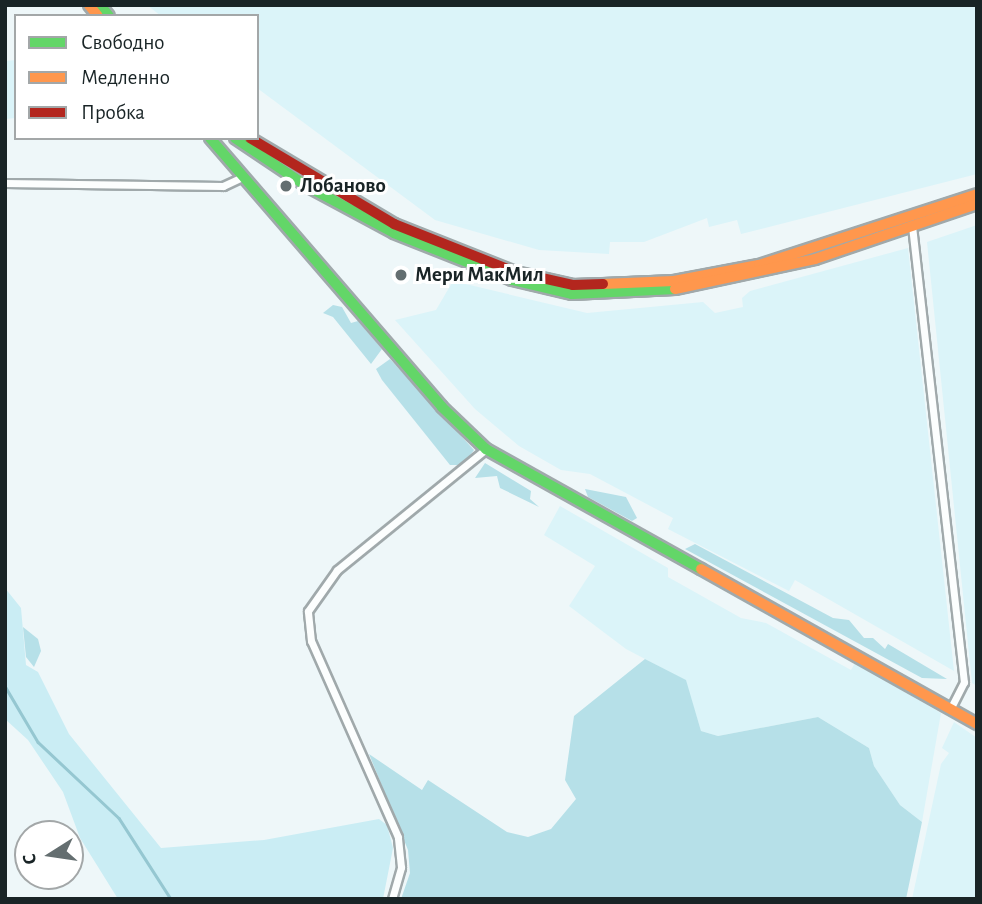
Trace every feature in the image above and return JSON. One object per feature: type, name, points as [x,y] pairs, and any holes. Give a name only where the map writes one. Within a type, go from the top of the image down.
[{"type":"main road","points":[[215,140],[242,177],[486,449],[977,724]]},
{"type":"main road","points":[[238,140],[305,186],[394,233],[512,280],[572,294],[631,294],[717,284],[977,204]]},
{"type":"main road","points":[[253,140],[394,224],[515,272],[573,285],[662,282],[729,271],[977,194]]},
{"type":"street","points":[[5,183],[223,186],[242,177]]},
{"type":"street","points":[[912,226],[964,681],[951,708]]},
{"type":"street","points":[[392,899],[401,867],[398,837],[311,641],[308,611],[337,570],[486,449]]},
{"type":"shaded area","points":[[147,5],[977,5],[977,174],[741,234],[737,220],[709,227],[707,218],[644,242],[610,242],[609,254],[539,250],[435,220],[259,89],[259,14],[158,14]]},
{"type":"shaded area","points":[[14,60],[14,118],[5,119],[5,61]]},
{"type":"shaded area","points":[[977,225],[977,686],[972,683],[927,242]]},
{"type":"shaded area","points":[[908,248],[954,671],[795,580],[789,591],[668,529],[673,518],[590,474],[561,470],[519,446],[475,409],[395,320],[436,310],[453,281],[587,313],[703,302],[715,313],[743,307],[742,298],[750,291]]},
{"type":"shaded area","points":[[333,305],[342,307],[351,323],[358,321],[382,349],[371,364],[333,317],[323,313]]},
{"type":"shaded area","points":[[390,359],[474,450],[463,465],[450,465],[382,380],[376,369]]},
{"type":"shaded area","points":[[485,463],[531,491],[530,499],[539,507],[500,488],[497,476],[475,478]]},
{"type":"shaded area","points":[[585,489],[626,497],[637,518],[632,521],[588,497]]},
{"type":"shaded area","points":[[560,506],[668,568],[668,577],[741,618],[766,623],[851,670],[855,663],[941,713],[922,822],[900,805],[874,766],[869,748],[818,717],[718,736],[701,731],[685,680],[626,649],[569,606],[595,566],[544,535]]},
{"type":"shaded area","points":[[695,544],[833,618],[849,620],[864,638],[873,638],[885,649],[888,644],[947,679],[922,678],[685,549]]},
{"type":"shaded area","points":[[5,588],[21,608],[26,665],[38,672],[69,734],[161,848],[264,840],[379,819],[387,825],[393,848],[383,899],[118,899],[84,844],[84,820],[73,820],[63,792],[28,740],[5,719]]},
{"type":"shaded area","points":[[23,627],[38,639],[41,651],[34,667],[26,657]]},
{"type":"shaded area","points":[[645,659],[686,680],[701,731],[718,736],[818,717],[869,748],[874,766],[900,805],[922,822],[906,899],[401,899],[410,873],[408,850],[369,754],[422,790],[428,780],[507,832],[528,837],[551,829],[576,799],[565,780],[574,716]]},
{"type":"shaded area","points":[[954,722],[977,738],[977,899],[912,899],[941,764],[949,753],[942,748]]},
{"type":"waterway","points":[[5,686],[38,742],[119,818],[171,899]]},
{"type":"traffic: fast","points":[[100,5],[107,14]]},
{"type":"traffic: fast","points":[[212,140],[442,407],[486,449],[701,569]]},
{"type":"traffic: fast","points":[[238,140],[305,185],[394,233],[512,280],[572,294],[675,289]]},
{"type":"traffic: slow","points":[[89,5],[96,14]]},
{"type":"traffic: slow","points":[[603,284],[674,281],[759,265],[977,194]]},
{"type":"traffic: slow","points":[[675,289],[815,259],[977,204]]},
{"type":"traffic: slow","points":[[701,569],[977,724]]},
{"type":"traffic: jam","points":[[253,140],[394,224],[515,272],[573,285],[603,284]]},
{"type":"place","name":"Лобаново","points":[[286,186]]},
{"type":"place","name":"Мери МакМил","points":[[401,275]]}]
